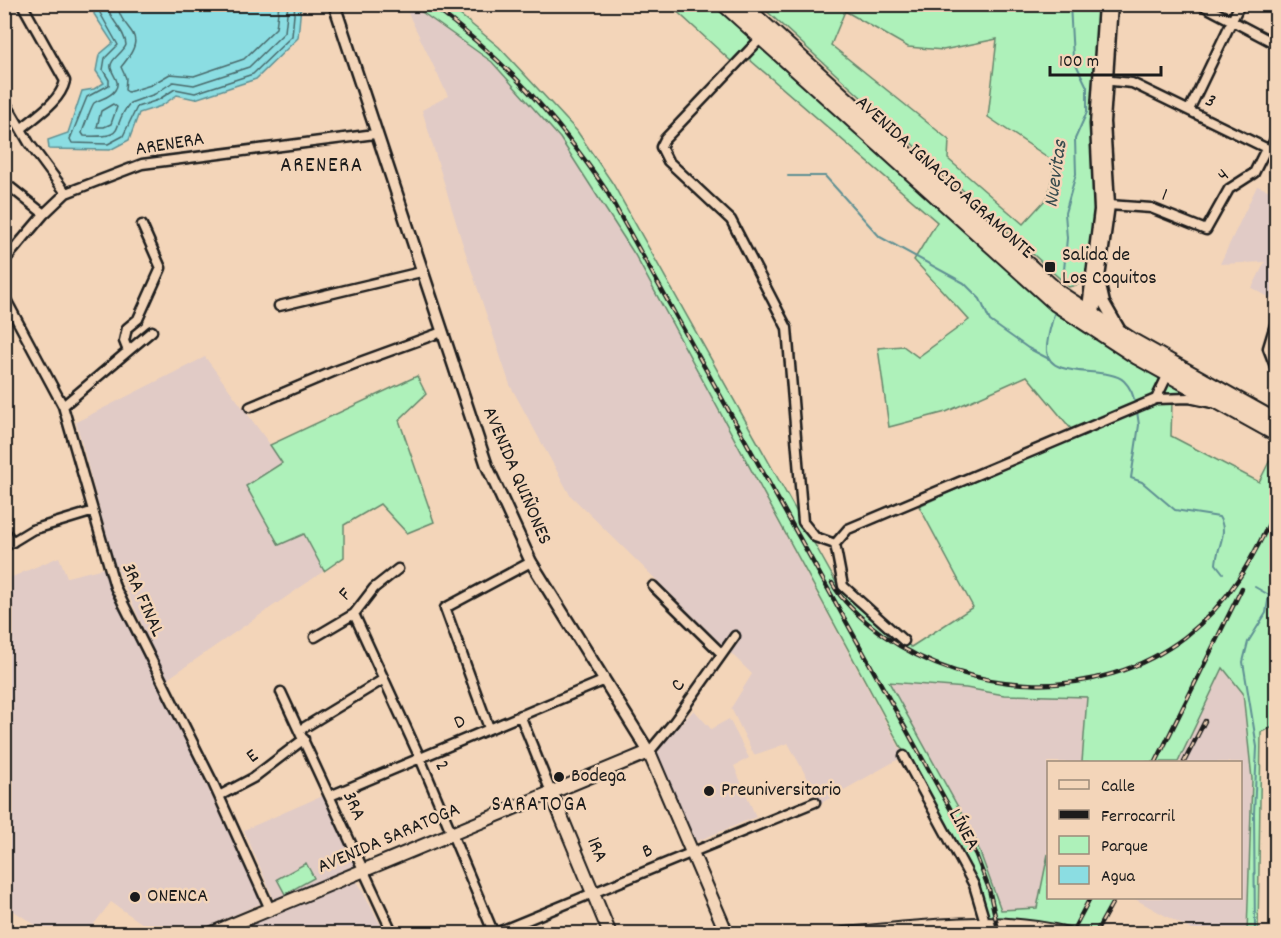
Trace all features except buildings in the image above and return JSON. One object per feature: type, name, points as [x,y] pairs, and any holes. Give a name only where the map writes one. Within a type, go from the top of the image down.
[{"type":"main road","name":"AVENIDA IGNACIO AGRAMONTE","points":[[724,4],[1028,280],[1089,321],[1276,434]]},
{"type":"main road","name":"AVENIDA IGNACIO AGRAMONTE","points":[[742,4],[1089,321],[1127,338],[1171,370],[1276,421]]},
{"type":"main road","name":"AVENIDA SARATOGA","points":[[210,933],[649,752]]},
{"type":"main road","name":"AVENIDA QUIÑONES","points":[[649,752],[727,933]]},
{"type":"main road","name":"1RA","points":[[551,792],[610,933]]},
{"type":"main road","points":[[844,933],[925,930],[985,922],[1039,927],[1068,933]]},
{"type":"street","points":[[21,129],[49,106],[64,88],[65,81],[22,4]]},
{"type":"street","name":"AVENIDA QUIÑONES","points":[[334,4],[486,466],[531,561],[603,681],[649,752]]},
{"type":"street","points":[[1089,321],[1109,205],[1102,80],[1104,4]]},
{"type":"street","points":[[1112,4],[1096,124],[1101,193],[1096,286],[1113,323],[1127,338]]},
{"type":"street","points":[[1200,4],[1276,44]]},
{"type":"street","points":[[1189,110],[1240,4]]},
{"type":"street","points":[[761,38],[665,139],[661,147],[668,161],[731,220],[787,328],[802,522],[815,537],[835,544]]},
{"type":"street","name":"3","points":[[1102,80],[1132,83],[1268,150]]},
{"type":"street","points":[[4,100],[21,129],[66,193]]},
{"type":"street","name":"ARENERA","points":[[4,261],[44,214],[66,193],[142,164],[375,134]]},
{"type":"street","name":"4","points":[[1206,230],[1229,189],[1254,173],[1276,137]]},
{"type":"street","points":[[4,182],[44,214]]},
{"type":"street","name":"1","points":[[1109,205],[1151,208],[1206,230]]},
{"type":"street","points":[[128,351],[124,341],[128,328],[138,319],[161,268],[142,225]]},
{"type":"street","points":[[279,306],[421,272]]},
{"type":"street","points":[[1065,298],[1080,298],[1096,286]]},
{"type":"street","name":"3RA FINAL","points":[[4,296],[63,406],[91,512],[115,587],[219,796],[270,909]]},
{"type":"street","points":[[1276,325],[1269,348],[1276,366]]},
{"type":"street","points":[[63,406],[152,331]]},
{"type":"street","points":[[250,407],[335,371],[442,332]]},
{"type":"street","points":[[1156,399],[1171,370]]},
{"type":"street","points":[[835,544],[848,530],[1146,402],[1156,399],[1189,398],[1230,408]]},
{"type":"street","points":[[4,547],[32,530],[91,512]]},
{"type":"street","points":[[4,531],[13,542]]},
{"type":"street","points":[[835,544],[843,586],[904,640]]},
{"type":"street","points":[[489,728],[445,608],[531,561]]},
{"type":"street","name":"F","points":[[315,637],[354,614],[374,588],[398,569]]},
{"type":"street","points":[[653,586],[722,653]]},
{"type":"street","name":"2","points":[[354,614],[420,758],[494,933]]},
{"type":"street","name":"C","points":[[649,752],[674,722],[735,636]]},
{"type":"street","name":"E","points":[[219,796],[253,778],[302,734],[384,679]]},
{"type":"street","name":"D","points":[[330,796],[603,681]]},
{"type":"street","name":"3RA","points":[[281,692],[393,933]]},
{"type":"street","name":"1RA","points":[[520,715],[551,792]]},
{"type":"street","name":"LÍNEA","points":[[904,756],[974,885],[985,922]]},
{"type":"street","name":"B","points":[[494,933],[815,802]]},
{"type":"shaded area","points":[[401,5],[411,5],[492,62],[560,138],[635,255],[904,756],[821,803],[788,743],[754,755],[731,708],[752,674],[570,495],[510,385],[462,242],[422,110],[448,96],[407,11]]},
{"type":"shaded area","points":[[1257,186],[1276,193],[1276,301],[1252,288],[1265,262],[1220,264]]},
{"type":"shaded area","points":[[205,357],[283,462],[279,545],[304,534],[324,571],[166,680],[113,559],[76,422]]},
{"type":"shaded area","points":[[59,557],[67,577],[104,568],[262,903],[190,934],[156,933],[111,902],[87,933],[48,933],[12,910],[5,915],[5,580]]},
{"type":"shaded area","points":[[1223,667],[1243,692],[1252,779],[1247,933],[1197,933],[1135,899],[1242,899],[1242,761],[1178,761]]},
{"type":"shaded area","points":[[889,682],[966,688],[1004,695],[1088,697],[1082,761],[1047,761],[1047,859],[1037,909],[1001,910],[974,836]]},
{"type":"shaded area","name":"Preuniversitario","points":[[694,710],[711,729],[729,719],[749,758],[734,766],[756,817],[695,842],[655,751]]},
{"type":"shaded area","points":[[324,795],[357,864],[274,900],[244,830]]},
{"type":"shaded area","points":[[357,881],[385,933],[224,934]]},
{"type":"green space","points":[[412,5],[448,5],[499,47],[577,131],[613,184],[837,584],[911,647],[973,607],[919,506],[1077,436],[1027,376],[946,412],[889,427],[878,348],[903,346],[918,357],[969,320],[914,260],[937,222],[742,53],[733,63],[670,5],[715,5],[1061,317],[1276,441],[1217,410],[1172,402],[1171,436],[1259,482],[1276,448],[1276,726],[1261,732],[1258,933],[1247,933],[1252,779],[1243,693],[1223,668],[1178,761],[1082,761],[1087,697],[1004,695],[966,688],[889,682],[974,836],[1001,910],[1037,908],[1047,859],[1047,899],[1114,899],[1097,933],[987,933],[976,886],[635,255],[560,138],[492,62]]},
{"type":"green space","points":[[760,5],[1100,5],[1097,197],[1087,271],[1079,284],[1069,287]],"holes":[[[845,11],[908,47],[943,50],[997,39],[988,117],[1055,162],[1048,197],[1023,224],[948,159],[949,140],[831,45]]]},
{"type":"green space","points":[[417,376],[426,394],[399,420],[434,522],[407,533],[380,504],[344,525],[344,557],[324,571],[304,534],[279,545],[246,486],[282,463],[270,445]]},
{"type":"green space","points":[[306,863],[314,878],[285,894],[277,879]]},
{"type":"water","points":[[95,4],[301,5],[298,38],[256,79],[195,99],[177,95],[161,106],[139,113],[129,140],[110,150],[49,149],[48,140],[68,133],[82,91],[94,89],[104,83],[96,71],[99,55],[113,43],[94,14]]},
{"type":"waterway","name":"Nuevitas","points":[[1063,281],[1067,238],[1065,213],[1076,174],[1075,139],[1087,112],[1087,87],[1073,58],[1070,4]]},
{"type":"waterway","points":[[788,176],[825,176],[880,237],[964,283],[980,299],[990,321],[1028,348],[1049,359]]},
{"type":"waterway","name":"Nuevitas","points":[[1054,314],[1047,342],[1050,360],[1068,369],[1116,376],[1129,387],[1136,406]]},
{"type":"waterway","name":"Nuevitas","points":[[1137,411],[1139,425],[1131,478],[1142,482],[1175,510],[1219,517],[1223,534],[1216,564],[1223,573]]},
{"type":"waterway","name":"Nuevitas","points":[[1255,587],[1269,595],[1266,613],[1248,642],[1243,662],[1257,747],[1254,814],[1255,934]]},
{"type":"railway","points":[[430,4],[481,46],[526,89],[587,162],[606,190],[976,855],[989,889],[999,934]]},
{"type":"railway","points":[[832,583],[842,598],[869,624],[917,656],[955,671],[994,681],[1034,684],[1074,682],[1113,674],[1150,659],[1185,637],[1215,609],[1238,579],[1276,510]]},
{"type":"railway","points":[[1156,761],[1242,588]]},
{"type":"railway","points":[[1185,761],[1205,721]]},
{"type":"railway","points":[[1071,934],[1089,899]]},
{"type":"railway","points":[[1095,934],[1114,899]]},
{"type":"place","name":"Salida de Los Coquitos","points":[[1050,267]]},
{"type":"place","name":"Bodega","points":[[559,777]]},
{"type":"place","name":"Preuniversitario","points":[[709,791]]},
{"type":"place","name":"ONENCA","points":[[135,897]]},
{"type":"district","name":"ARENERA","points":[[322,167]]},
{"type":"district","name":"SARATOGA","points":[[540,806]]}]
